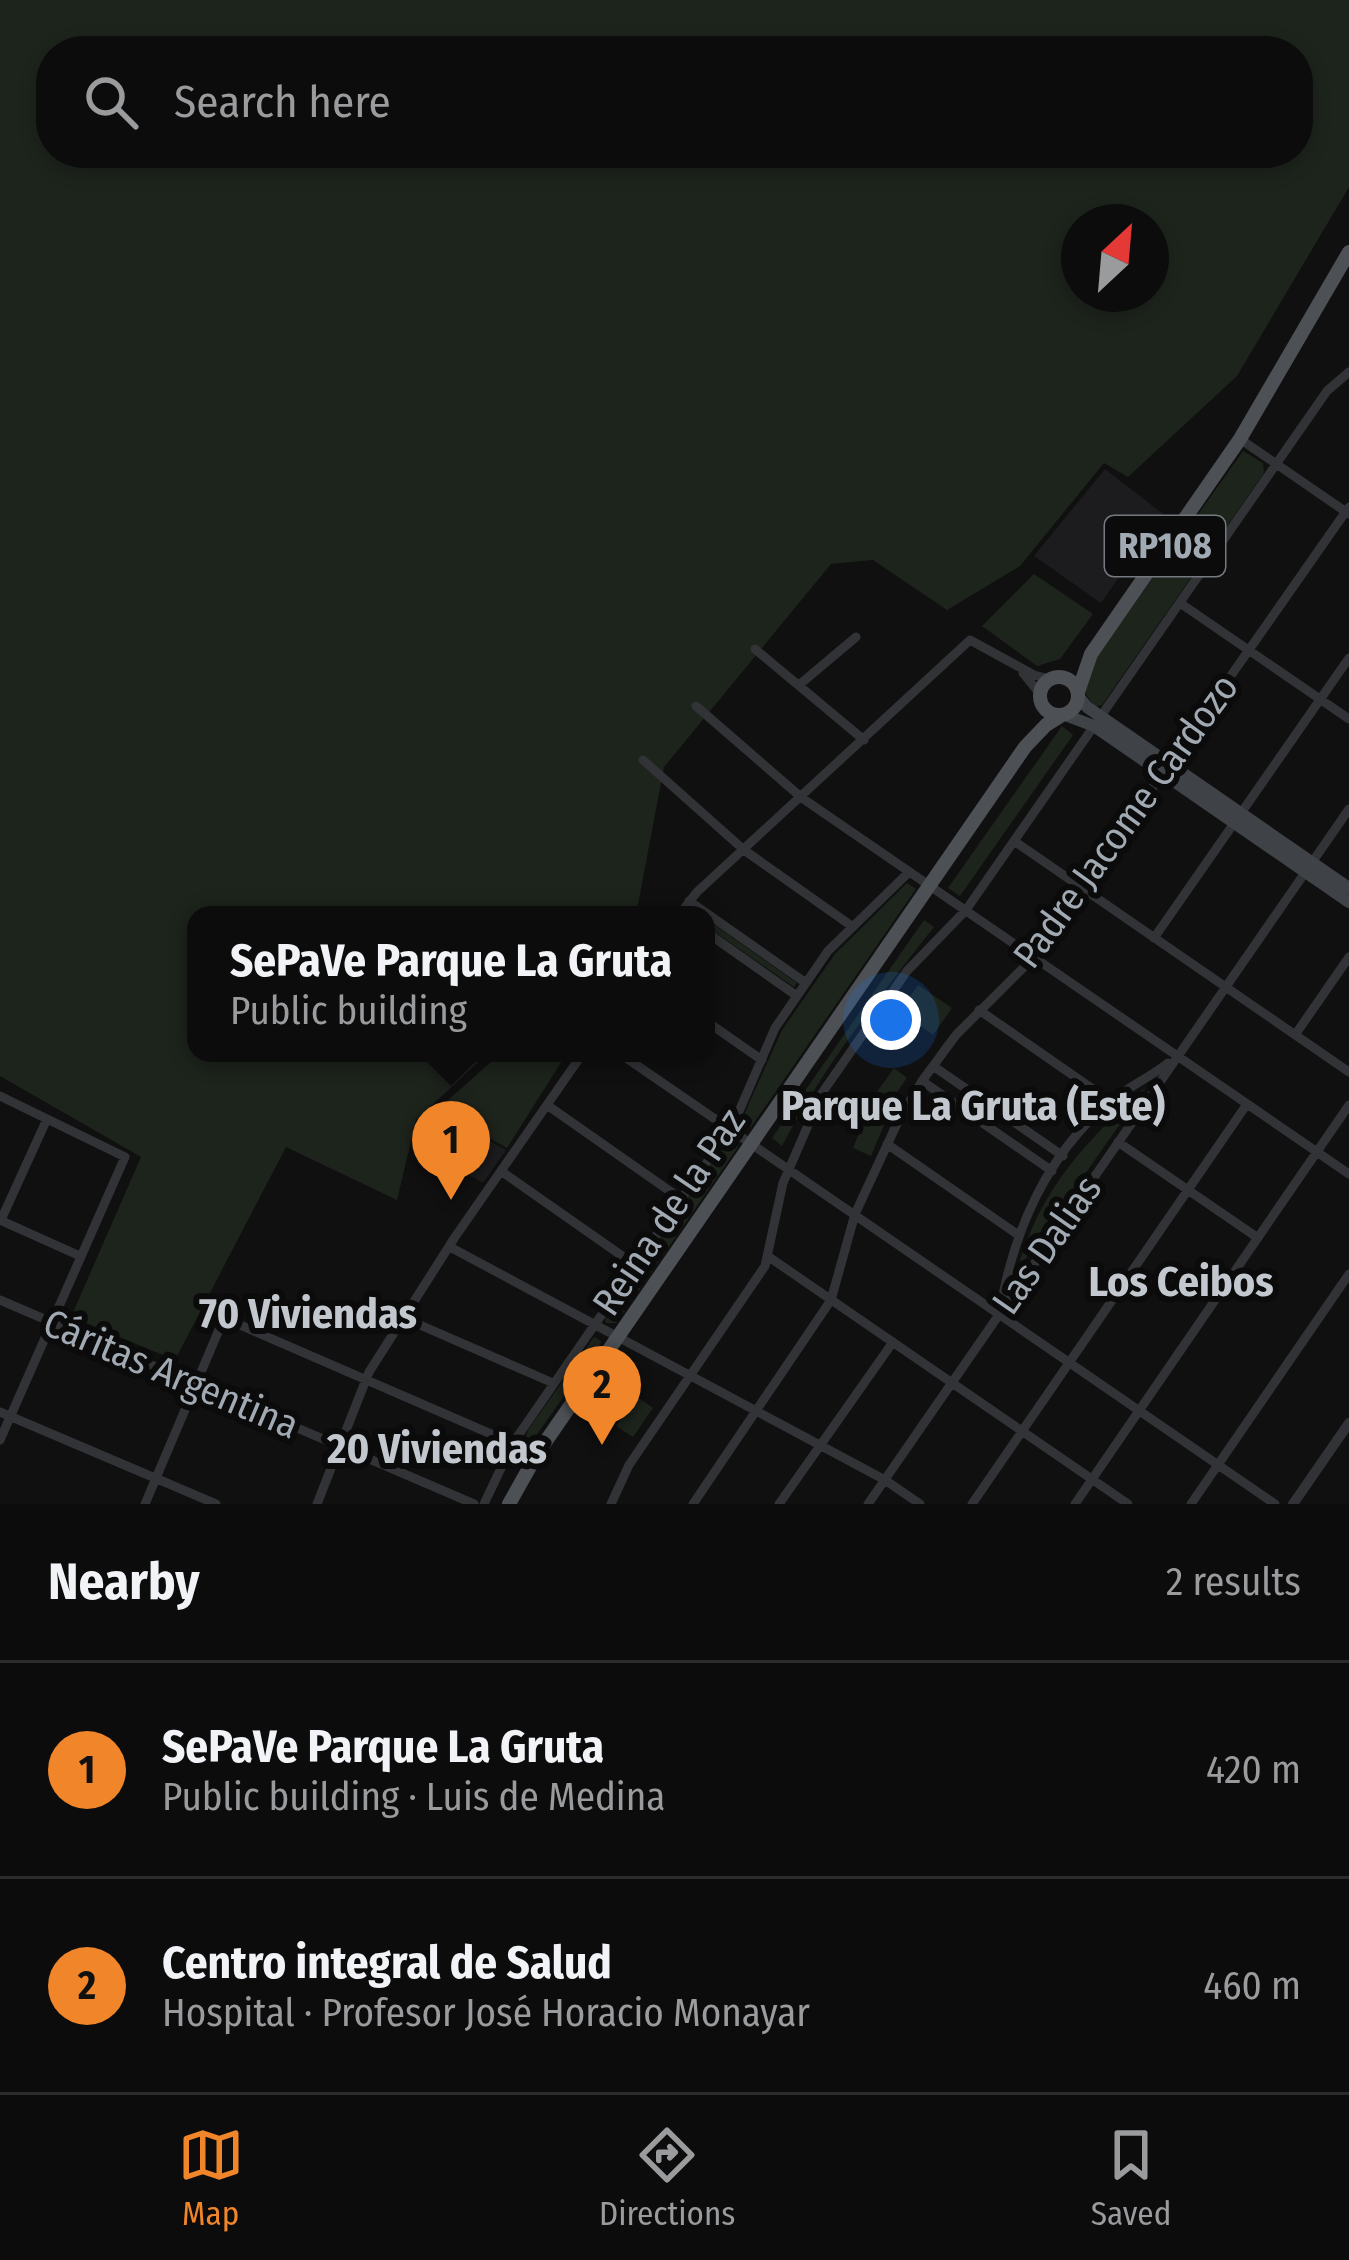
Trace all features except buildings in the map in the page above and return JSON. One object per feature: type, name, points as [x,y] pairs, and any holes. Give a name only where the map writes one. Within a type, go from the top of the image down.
[{"type":"main road","name":"RP108","points":[[509,1504],[537,1454],[1025,747],[1075,707],[1090,654],[1240,439],[1349,252]]},
{"type":"main road","name":"RP108","points":[[1025,747],[1051,678],[1090,654]]},
{"type":"main road","points":[[1051,678],[1071,681],[1097,721],[1309,867],[1349,888]]},
{"type":"main road","points":[[1040,697],[1046,710],[1097,721]]},
{"type":"main road","points":[[1309,867],[1349,902]]},
{"type":"street","points":[[611,1504],[629,1465],[769,1258],[789,1168],[822,1093],[907,971],[965,910],[1327,391],[1349,372]]},
{"type":"street","points":[[1240,439],[1348,511]]},
{"type":"street","name":"Padre Jacome Cardozo","points":[[693,1504],[831,1300],[855,1214],[922,1081],[979,1010],[1034,957],[1348,511]]},
{"type":"street","points":[[1180,603],[1349,718]]},
{"type":"street","points":[[799,685],[856,637]]},
{"type":"street","points":[[686,906],[970,640],[1051,678]]},
{"type":"street","points":[[755,649],[864,740]]},
{"type":"street","points":[[1154,938],[1349,658]]},
{"type":"street","points":[[1010,662],[1040,697]]},
{"type":"street","points":[[697,706],[802,798],[1349,1174]]},
{"type":"street","points":[[643,760],[744,850],[853,927]]},
{"type":"street","name":"Las Dalias","points":[[868,1504],[1349,809]]},
{"type":"street","points":[[1014,841],[1349,1072]]},
{"type":"street","name":"Reina de la Paz","points":[[484,1504],[513,1443],[729,1130],[776,1028],[797,996],[828,951],[908,873]]},
{"type":"street","points":[[689,901],[696,906]]},
{"type":"street","points":[[715,919],[806,983]]},
{"type":"street","points":[[715,938],[797,996]]},
{"type":"street","points":[[1295,1035],[1349,957]]},
{"type":"street","points":[[979,1010],[1110,1101]]},
{"type":"street","points":[[715,1027],[762,1060]]},
{"type":"street","points":[[999,1314],[1017,1234],[1052,1171],[1110,1101],[1178,1055]]},
{"type":"street","points":[[317,1504],[365,1380],[577,1062]]},
{"type":"street","points":[[632,1062],[1275,1504]]},
{"type":"street","points":[[933,1066],[1063,1156]]},
{"type":"street","points":[[922,1081],[1052,1171]]},
{"type":"street","points":[[0,1096],[125,1157],[5,1414],[0,1441]]},
{"type":"street","points":[[972,1504],[1247,1104]]},
{"type":"street","points":[[547,1105],[681,1199]]},
{"type":"street","points":[[1075,1504],[1349,1106]]},
{"type":"street","points":[[47,1119],[1,1220],[80,1256]]},
{"type":"street","points":[[1118,1142],[1258,1238]]},
{"type":"street","points":[[887,1144],[1017,1234]]},
{"type":"street","points":[[501,1172],[635,1265]]},
{"type":"street","points":[[450,1246],[885,1480],[920,1504]]},
{"type":"street","points":[[769,1258],[1128,1504]]},
{"type":"street","points":[[1191,1504],[1349,1274]]},
{"type":"street","name":"Cáritas Argentina","points":[[0,1300],[474,1504]]},
{"type":"street","points":[[145,1504],[224,1318],[537,1454]]},
{"type":"street","points":[[404,1318],[554,1383]]},
{"type":"street","points":[[779,1504],[892,1342]]},
{"type":"street","points":[[5,1414],[216,1504]]},
{"type":"street","points":[[1293,1504],[1349,1423]]},
{"type":"shaded area","points":[[0,0],[1349,0],[1349,187],[1237,376],[1128,477],[1104,463],[1020,566],[947,610],[873,560],[831,564],[664,767],[638,906],[187,906],[187,1062],[478,1062],[416,1120],[397,1200],[286,1147],[175,1360],[71,1317],[141,1157],[0,1076]]},
{"type":"shaded area","points":[[1243,451],[1263,463],[1264,473],[1102,705],[1095,707],[1085,693],[1089,668]]},
{"type":"shaded area","points":[[1105,469],[1163,514],[1101,603],[1034,556]]},
{"type":"shaded area","points":[[1034,574],[1093,614],[1060,659],[1037,666],[982,626]]},
{"type":"shaded area","points":[[1062,726],[1073,735],[960,896],[948,888]]},
{"type":"shaded area","points":[[907,883],[916,889],[751,1127],[742,1119],[782,1030],[835,954]]},
{"type":"shaded area","points":[[924,920],[934,927],[834,1060],[782,1146],[772,1138]]},
{"type":"shaded area","points":[[715,925],[797,983],[794,987],[715,932]]},
{"type":"shaded area","points":[[918,985],[952,1008],[933,1035],[900,1011]]},
{"type":"shaded area","points":[[491,1062],[561,1062],[507,1148],[438,1109]]},
{"type":"shaded area","points":[[894,1068],[907,1078],[887,1106],[874,1096]]},
{"type":"shaded area","points":[[1146,1087],[1017,1271],[1038,1216],[1067,1169]]},
{"type":"shaded area","points":[[448,1118],[506,1150],[483,1183],[426,1151]]},
{"type":"shaded area","points":[[865,1118],[884,1125],[871,1156],[853,1148]]},
{"type":"shaded area","points":[[728,1140],[738,1147],[616,1323],[606,1323],[605,1318]]},
{"type":"shaded area","points":[[594,1337],[601,1341],[600,1346],[530,1444],[525,1440],[528,1430]]},
{"type":"shaded area","points":[[636,1396],[653,1408],[633,1437],[616,1426]]},
{"type":"place","name":"SePaVe Parque La Gruta","points":[[451,1200]]},
{"type":"place","name":"Centro integral de Salud","points":[[602,1445]]},
{"type":"district","name":"Parque La Gruta (Este)","points":[[973,1106]]},
{"type":"district","name":"Los Ceibos","points":[[1181,1282]]},
{"type":"district","name":"70 Viviendas","points":[[308,1314]]},
{"type":"district","name":"20 Viviendas","points":[[437,1449]]}]
